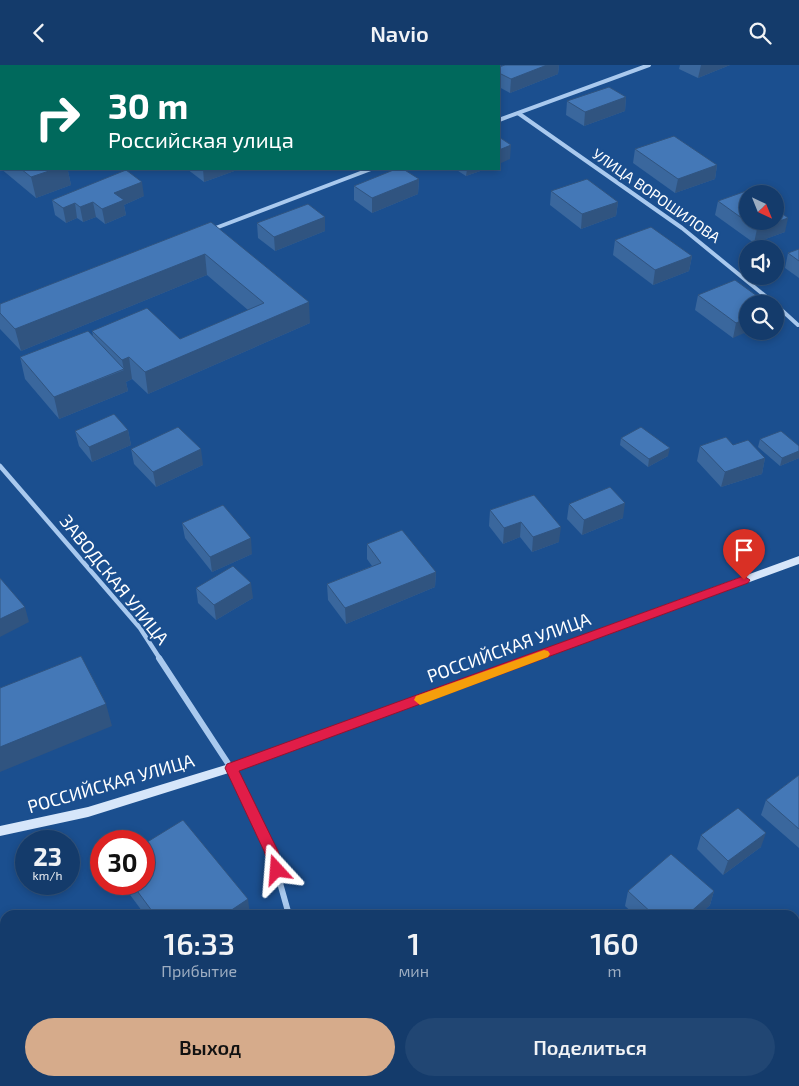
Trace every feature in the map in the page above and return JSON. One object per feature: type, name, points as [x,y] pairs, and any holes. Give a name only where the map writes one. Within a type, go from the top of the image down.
[{"type":"street","points":[[500,120],[649,65]]},
{"type":"street","name":"УЛИЦА ВОРОШИЛОВА","points":[[518,113],[669,217],[730,263],[765,295]]},
{"type":"street","points":[[204,233],[368,170]]},
{"type":"street","name":"УЛИЦА ВОРОШИЛОВА","points":[[784,312],[798,325]]},
{"type":"street","name":"ЗАВОДСКАЯ УЛИЦА","points":[[0,466],[140,628],[231,768]]},
{"type":"street","name":"РОССИЙСКАЯ УЛИЦА","points":[[0,831],[28,826],[136,798],[231,768],[799,560]]},
{"type":"street","points":[[231,768],[271,851],[288,910]]},
{"type":"building","points":[[547,65],[511,79],[500,74],[500,67]]},
{"type":"building","points":[[609,87],[626,97],[585,112],[567,101]]},
{"type":"building","points":[[674,136],[717,165],[678,179],[635,149]]},
{"type":"building","points":[[500,138],[511,145],[500,150]]},
{"type":"building","points":[[22,170],[52,170],[31,177]]},
{"type":"building","points":[[126,170],[142,182],[114,193],[124,200],[102,209],[93,202],[80,207],[75,203],[63,208],[52,200]]},
{"type":"building","points":[[394,170],[405,170],[419,179],[372,198],[354,186]]},
{"type":"building","points":[[587,179],[618,202],[582,214],[551,191]]},
{"type":"building","points":[[739,194],[739,216],[718,201]]},
{"type":"building","points":[[308,204],[325,217],[274,237],[257,223]]},
{"type":"building","points":[[211,222],[309,302],[145,372],[129,357],[122,360],[92,331],[147,308],[180,339],[264,303],[205,254],[15,329],[0,313],[0,304]]},
{"type":"building","points":[[651,227],[692,256],[655,270],[615,240]]},
{"type":"building","points":[[799,249],[799,261],[788,253]]},
{"type":"building","points":[[735,280],[739,285],[756,295],[739,295],[739,322],[736,323],[698,295]]},
{"type":"building","points":[[88,331],[124,369],[54,397],[20,357]]},
{"type":"building","points":[[114,414],[128,430],[89,447],[75,431]]},
{"type":"building","points":[[178,427],[201,449],[153,472],[131,449]]},
{"type":"building","points":[[641,427],[670,448],[649,459],[621,438]]},
{"type":"building","points":[[781,431],[799,446],[799,451],[782,458],[760,439]]},
{"type":"building","points":[[726,437],[733,445],[748,440],[765,458],[725,472],[700,446]]},
{"type":"building","points":[[610,487],[625,503],[584,520],[569,504]]},
{"type":"building","points":[[534,495],[561,527],[533,537],[521,522],[504,528],[490,510]]},
{"type":"building","points":[[223,505],[251,538],[210,557],[182,523]]},
{"type":"building","points":[[402,530],[436,572],[345,608],[327,584],[381,563],[367,544]]},
{"type":"building","points":[[233,566],[251,583],[214,605],[196,588]]},
{"type":"building","points":[[0,578],[25,607],[0,619]]},
{"type":"building","points":[[81,656],[106,704],[0,747],[0,688]]},
{"type":"building","points":[[799,775],[799,829],[766,800]]},
{"type":"building","points":[[738,808],[766,833],[728,861],[701,835]]},
{"type":"building","points":[[183,820],[248,899],[232,910],[151,910],[140,895],[155,895],[155,837]]},
{"type":"building","points":[[671,854],[714,891],[693,910],[649,910],[628,891]]},
{"type":"slow traffic","points":[[420,700],[544,654]]},
{"type":"route","points":[[277,870],[271,851],[231,768],[321,737],[744,580]]}]
